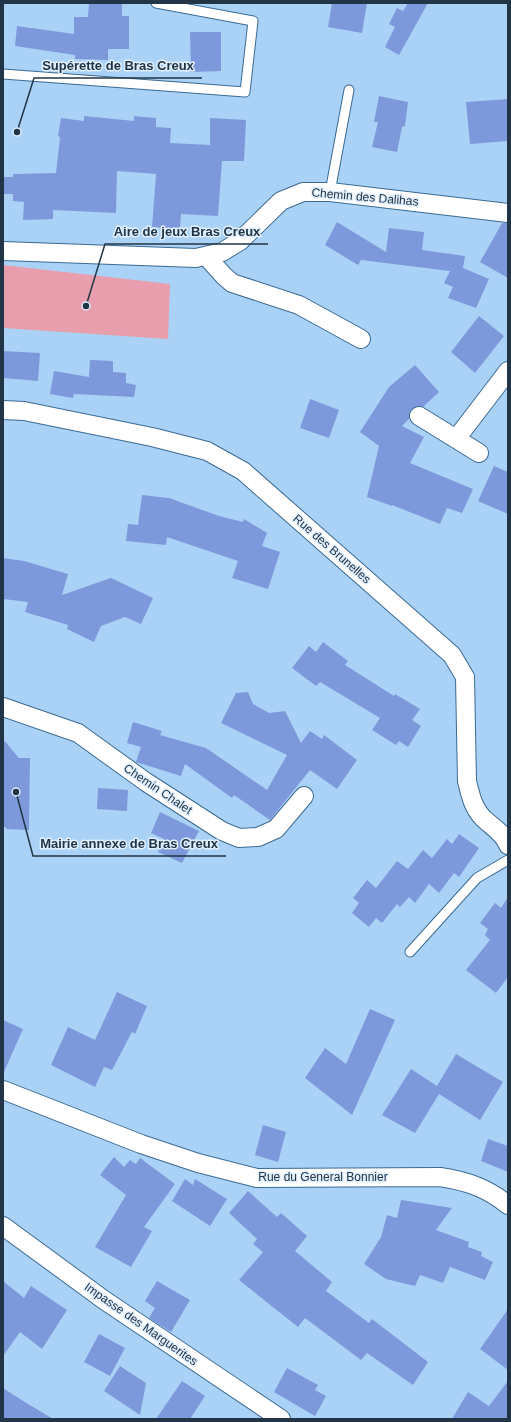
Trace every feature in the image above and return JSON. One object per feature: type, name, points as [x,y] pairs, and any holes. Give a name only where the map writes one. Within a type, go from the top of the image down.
[{"type":"street","name":"Chemin des Dalihas","points":[[3,251],[196,258],[222,252],[240,241],[281,201],[303,192],[330,192],[508,213]]},
{"type":"street","points":[[206,256],[232,283],[298,305],[361,339]]},
{"type":"street","points":[[456,439],[508,371]]},
{"type":"street","name":"Rue des Brunelles","points":[[3,410],[24,411],[152,437],[207,451],[243,471],[452,654],[465,677],[467,781],[470,793],[474,806],[482,817],[497,830],[508,845]]},
{"type":"street","points":[[419,416],[479,453]]},
{"type":"street","name":"Chemin Chalet","points":[[3,707],[78,733],[146,782],[222,830],[239,838],[258,837],[276,829],[304,796]]},
{"type":"street","name":"Rue du General Bonnier","points":[[3,1090],[141,1144],[198,1163],[257,1178],[440,1177],[464,1181],[486,1190],[508,1205]]},
{"type":"street","name":"Impasse des Marguerites","points":[[3,1226],[104,1300],[281,1419]]},
{"type":"lane","points":[[3,74],[246,92],[253,21],[156,3]]},
{"type":"lane","points":[[330,192],[349,90]]},
{"type":"lane","points":[[410,952],[477,878],[508,860]]},
{"type":"shaded area","points":[[3,265],[170,284],[168,339],[3,328]]},
{"type":"building","points":[[89,3],[122,3],[122,16],[129,16],[129,49],[108,49],[108,60],[75,59],[75,55],[15,46],[17,26],[74,34],[74,17],[88,17]]},
{"type":"building","points":[[332,3],[367,3],[362,33],[328,27]]},
{"type":"building","points":[[408,3],[428,3],[399,55],[385,47],[395,27],[389,24],[397,8],[403,11]]},
{"type":"building","points":[[190,32],[221,32],[221,71],[191,72]]},
{"type":"building","points":[[379,96],[408,102],[405,126],[402,127],[397,152],[372,147],[378,122],[374,122]]},
{"type":"building","points":[[508,99],[508,141],[470,144],[466,102]]},
{"type":"building","points":[[84,116],[134,121],[134,116],[156,118],[156,127],[171,128],[170,143],[210,145],[210,118],[246,120],[244,161],[222,161],[218,216],[181,214],[180,229],[152,227],[156,174],[117,171],[116,213],[53,210],[53,219],[23,220],[24,202],[13,201],[13,194],[3,194],[3,177],[13,177],[13,174],[56,173],[60,137],[58,136],[61,118],[84,121]]},
{"type":"building","points":[[337,222],[386,252],[389,228],[424,232],[422,250],[465,256],[463,268],[489,279],[476,308],[448,298],[453,287],[444,283],[450,271],[361,260],[358,265],[325,245]]},
{"type":"building","points":[[502,223],[508,223],[508,278],[480,262]]},
{"type":"building","points":[[479,316],[504,336],[475,373],[451,352]]},
{"type":"building","points":[[3,351],[40,353],[38,381],[3,378]]},
{"type":"building","points":[[90,360],[113,361],[113,372],[126,373],[126,383],[136,385],[134,397],[74,394],[73,398],[50,394],[54,371],[89,377]]},
{"type":"building","points":[[415,365],[439,392],[423,407],[414,407],[410,411],[409,419],[402,426],[424,437],[410,463],[473,489],[462,513],[447,508],[440,524],[367,497],[379,446],[360,432],[389,387]]},
{"type":"building","points":[[310,399],[339,410],[329,438],[300,428]]},
{"type":"building","points":[[494,466],[508,472],[508,514],[478,501]]},
{"type":"building","points":[[142,495],[169,498],[219,516],[243,522],[244,519],[267,533],[262,546],[280,552],[268,589],[232,578],[238,561],[167,537],[166,545],[126,541],[128,524],[138,525]]},
{"type":"building","points":[[3,558],[24,561],[68,574],[62,595],[111,578],[153,598],[141,624],[125,617],[101,626],[94,642],[67,629],[68,625],[25,612],[28,602],[3,599]]},
{"type":"building","points":[[323,642],[348,661],[345,665],[394,696],[395,694],[420,709],[412,720],[421,726],[408,747],[399,741],[396,745],[372,730],[380,718],[320,682],[316,686],[292,668],[309,646],[316,652]]},
{"type":"building","points":[[248,692],[253,704],[269,713],[285,711],[301,743],[310,731],[322,739],[324,735],[357,760],[337,789],[310,770],[270,820],[234,795],[232,798],[185,764],[181,776],[136,762],[141,747],[127,743],[133,722],[162,731],[160,735],[206,748],[267,790],[287,755],[221,723],[236,693]]},
{"type":"building","points":[[3,739],[19,758],[30,758],[29,830],[6,829],[6,827],[3,827]]},
{"type":"building","points":[[98,788],[128,790],[127,811],[97,809]]},
{"type":"building","points":[[160,812],[199,831],[182,863],[158,852],[164,839],[151,833]]},
{"type":"building","points":[[459,834],[479,848],[459,877],[454,873],[439,893],[429,884],[415,903],[409,897],[400,907],[397,904],[382,923],[376,918],[369,927],[352,913],[359,903],[353,898],[367,880],[376,888],[397,861],[408,869],[423,850],[432,858],[447,839],[452,844]]},
{"type":"building","points":[[508,897],[508,977],[496,993],[466,970],[490,940],[485,935],[488,929],[480,923],[495,903],[501,908]]},
{"type":"building","points":[[117,992],[147,1006],[135,1034],[132,1032],[112,1070],[104,1067],[95,1087],[51,1065],[68,1027],[95,1040]]},
{"type":"building","points":[[370,1009],[395,1020],[352,1115],[305,1078],[325,1048],[346,1064]]},
{"type":"building","points":[[3,1020],[23,1029],[3,1074]]},
{"type":"building","points":[[456,1054],[503,1082],[480,1120],[439,1094],[415,1133],[382,1115],[411,1069],[437,1086]]},
{"type":"building","points":[[263,1125],[286,1132],[278,1162],[255,1155]]},
{"type":"building","points":[[488,1139],[508,1146],[508,1172],[481,1161]]},
{"type":"building","points":[[114,1157],[124,1167],[130,1160],[136,1164],[140,1158],[175,1184],[144,1227],[152,1231],[131,1267],[95,1247],[126,1195],[100,1175]]},
{"type":"building","points":[[185,1179],[193,1185],[195,1179],[227,1199],[210,1226],[172,1201]]},
{"type":"building","points":[[248,1191],[277,1217],[281,1213],[307,1236],[295,1251],[332,1282],[326,1291],[369,1323],[372,1319],[428,1362],[413,1385],[367,1353],[361,1360],[305,1318],[298,1327],[239,1280],[263,1252],[253,1244],[257,1239],[229,1213]]},
{"type":"building","points":[[401,1200],[452,1208],[436,1230],[469,1242],[468,1247],[482,1252],[481,1256],[493,1262],[485,1280],[450,1267],[443,1283],[420,1275],[415,1286],[386,1279],[364,1264],[381,1237],[387,1215],[397,1218]]},
{"type":"building","points":[[3,1281],[24,1298],[31,1286],[67,1310],[42,1349],[20,1332],[3,1356]]},
{"type":"building","points":[[157,1281],[190,1300],[171,1332],[149,1318],[155,1308],[145,1301]]},
{"type":"building","points":[[508,1309],[508,1370],[480,1349]]},
{"type":"building","points":[[99,1334],[125,1348],[110,1376],[84,1362]]},
{"type":"building","points":[[120,1366],[146,1383],[140,1415],[104,1391]]},
{"type":"building","points":[[287,1368],[318,1385],[315,1390],[326,1396],[315,1416],[274,1392]]},
{"type":"building","points":[[182,1381],[205,1396],[190,1419],[156,1419]]},
{"type":"building","points":[[508,1381],[508,1419],[452,1419],[468,1392],[489,1406]]},
{"type":"building","points":[[3,1388],[20,1399],[53,1419],[3,1419]]},
{"type":"place","name":"Supérette de Bras Creux","points":[[17,132]]},
{"type":"place","name":"Aire de jeux Bras Creux","points":[[86,306]]},
{"type":"place","name":"Mairie annexe de Bras Creux","points":[[16,792]]}]
